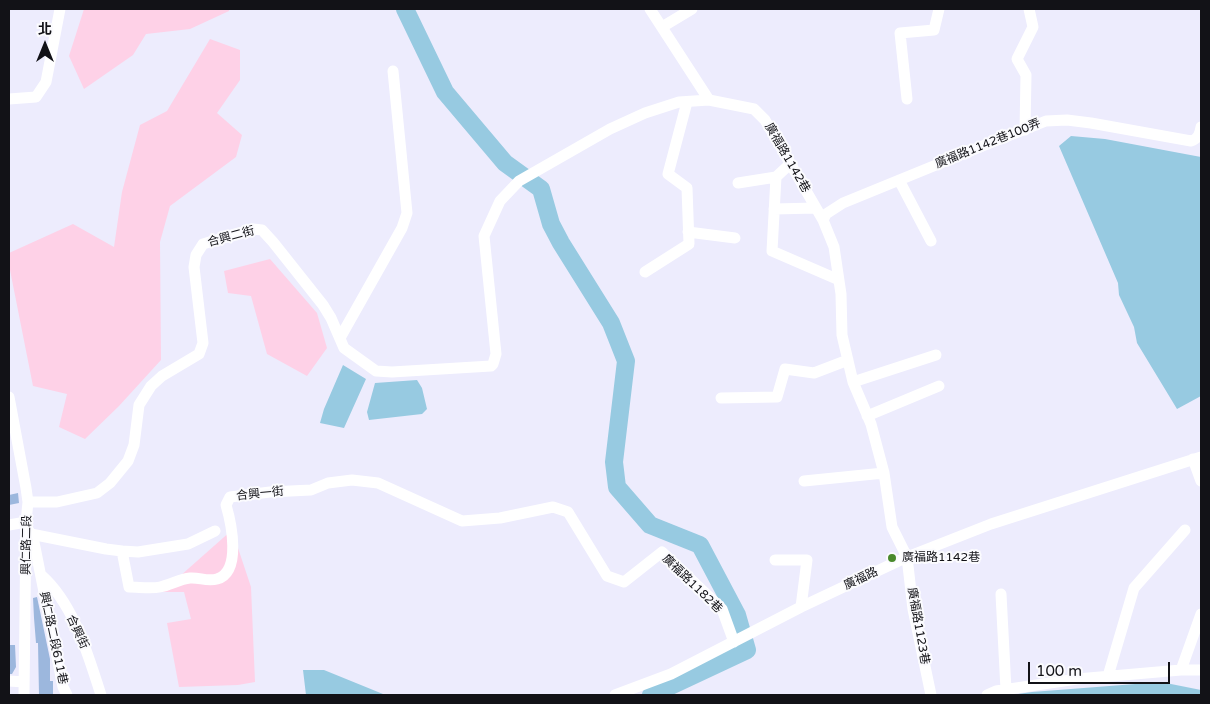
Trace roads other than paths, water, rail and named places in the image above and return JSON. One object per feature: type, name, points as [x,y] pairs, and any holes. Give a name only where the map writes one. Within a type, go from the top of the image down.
[{"type":"street","points":[[9,99],[36,97],[46,82],[60,9]]},
{"type":"street","points":[[650,9],[709,100]]},
{"type":"street","points":[[662,27],[692,9]]},
{"type":"street","points":[[908,98],[900,33],[934,30],[939,9]]},
{"type":"street","points":[[1025,130],[1026,75],[1017,59],[1033,26],[1030,9]]},
{"type":"street","points":[[340,338],[402,228],[407,213],[393,71]]},
{"type":"street","name":"廣福路1142巷","points":[[494,364],[496,354],[484,236],[500,201],[519,181],[610,129],[645,113],[679,102],[709,100],[754,109],[765,120],[823,220],[834,247],[839,280],[842,335],[853,382],[867,416],[884,473],[892,527],[907,557]]},
{"type":"street","points":[[645,272],[689,244],[687,188],[668,174],[687,102]]},
{"type":"street","name":"廣福路1142巷100弄","points":[[823,220],[826,214],[843,203],[985,144],[1046,121],[1067,120],[1191,141],[1200,135],[1201,127]]},
{"type":"street","points":[[738,184],[776,177],[790,164]]},
{"type":"street","points":[[776,177],[772,251],[839,280]]},
{"type":"street","points":[[899,180],[931,241]]},
{"type":"street","points":[[774,209],[816,208]]},
{"type":"street","name":"合興二街","points":[[28,502],[57,502],[97,493],[110,483],[128,461],[134,445],[139,405],[151,386],[162,376],[199,354],[203,343],[194,267],[196,255],[203,244],[254,229],[262,230],[323,305],[344,348],[376,371],[392,372],[481,367],[494,364]]},
{"type":"street","points":[[688,232],[734,238]]},
{"type":"street","points":[[853,382],[936,355]]},
{"type":"street","points":[[721,398],[777,397],[785,369],[814,373],[848,360]]},
{"type":"street","points":[[867,416],[939,386]]},
{"type":"street","name":"興仁路二段","points":[[9,397],[28,502],[26,522],[24,695]]},
{"type":"street","points":[[1197,458],[1201,480]]},
{"type":"street","name":"廣福路","points":[[616,695],[671,674],[801,607],[907,557],[991,524],[1197,458]]},
{"type":"street","points":[[804,481],[884,473]]},
{"type":"street","name":"合興一街","points":[[122,551],[129,587],[159,587],[191,578],[206,581],[219,579],[227,572],[232,560],[232,525],[226,505],[230,497],[270,492],[311,490],[328,483],[352,480],[378,484],[462,521],[500,518]]},
{"type":"street","name":"廣福路1182巷","points":[[500,518],[553,507],[568,512],[607,576],[624,582],[662,552],[722,609],[734,641]]},
{"type":"street","points":[[9,525],[26,522]]},
{"type":"street","name":"興仁路二段611巷","points":[[26,522],[34,542],[63,686],[67,695]]},
{"type":"street","points":[[1108,676],[1134,588],[1185,530]]},
{"type":"street","points":[[31,534],[122,551],[138,552],[188,544],[215,531]]},
{"type":"street","name":"廣福路1123巷","points":[[907,557],[913,610],[931,695]]},
{"type":"street","points":[[775,560],[807,560],[801,607]]},
{"type":"street","name":"合興街","points":[[41,575],[52,584],[78,628],[101,695]]},
{"type":"street","points":[[1000,594],[1006,690]]},
{"type":"street","points":[[1181,670],[1201,614]]},
{"type":"street","points":[[987,695],[996,691],[1077,679],[1201,670]]},
{"type":"street","points":[[9,681],[24,682]]},
{"type":"water","points":[[1071,136],[1105,139],[1201,157],[1201,396],[1177,409],[1137,343],[1134,327],[1119,295],[1118,283],[1059,146]]},
{"type":"water","points":[[343,365],[366,379],[344,428],[320,423]]},
{"type":"water","points":[[417,380],[422,388],[427,409],[422,414],[369,420],[367,412],[375,383]]},
{"type":"water","points":[[303,670],[324,670],[383,695],[306,695]]},
{"type":"water","points":[[1161,682],[1201,690],[1201,695],[1011,695],[1032,692]]},
{"type":"waterway","points":[[405,9],[445,92],[505,163],[541,189],[551,224],[611,323],[626,361],[614,462],[617,487],[650,525],[700,545],[737,615],[747,650],[651,695]]},
{"type":"place","name":"廣福路1142巷","points":[[892,558]]}]
